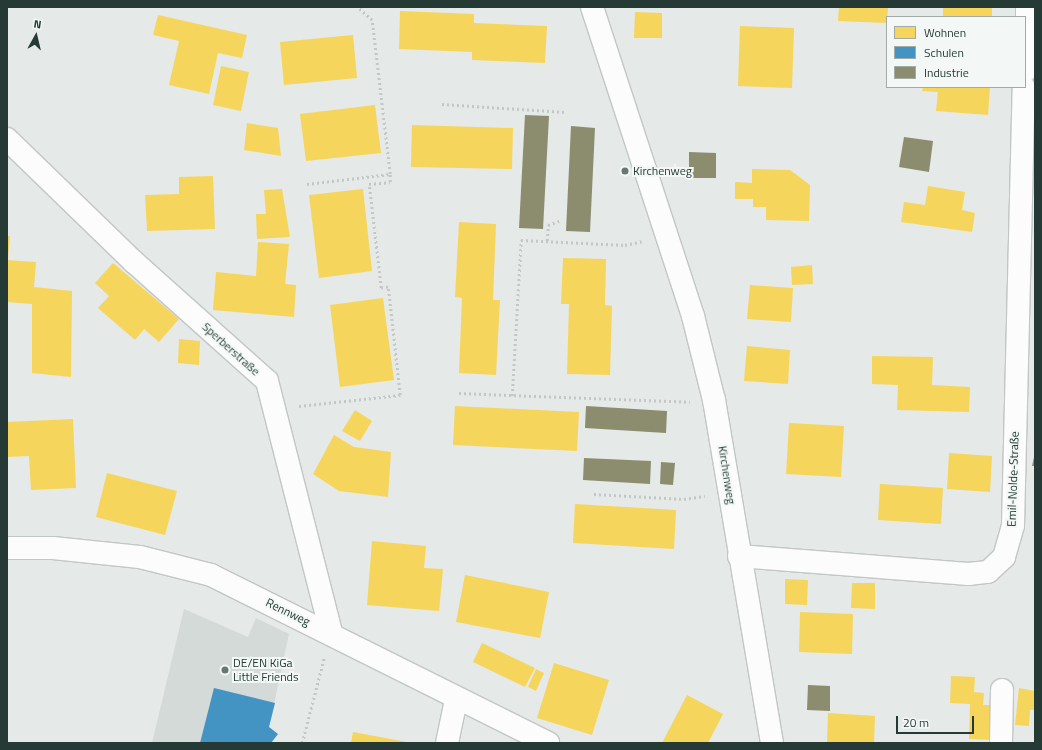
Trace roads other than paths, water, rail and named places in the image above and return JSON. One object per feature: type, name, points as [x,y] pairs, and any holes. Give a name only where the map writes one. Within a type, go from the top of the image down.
[{"type":"street","name":"Kirchenweg","points":[[592,7],[693,316],[714,400],[739,556],[772,743]]},
{"type":"street","points":[[1026,39],[1027,7]]},
{"type":"street","name":"Emil-Nolde-Straße","points":[[739,556],[968,574],[988,572],[998,565],[1013,525],[1028,177],[1024,88]]},
{"type":"street","name":"Sperberstraße","points":[[7,139],[134,262],[266,381],[331,632]]},
{"type":"street","name":"Rennweg","points":[[7,548],[53,548],[140,557],[211,575],[331,632],[456,700],[548,743]]},
{"type":"street","points":[[1002,690],[1002,743]]},
{"type":"street","points":[[447,743],[456,700]]},
{"type":"place","name":"Kirchenweg","points":[[625,171]]},
{"type":"place","name":"DE/EN KiGa Little Friends","points":[[225,670]]}]
